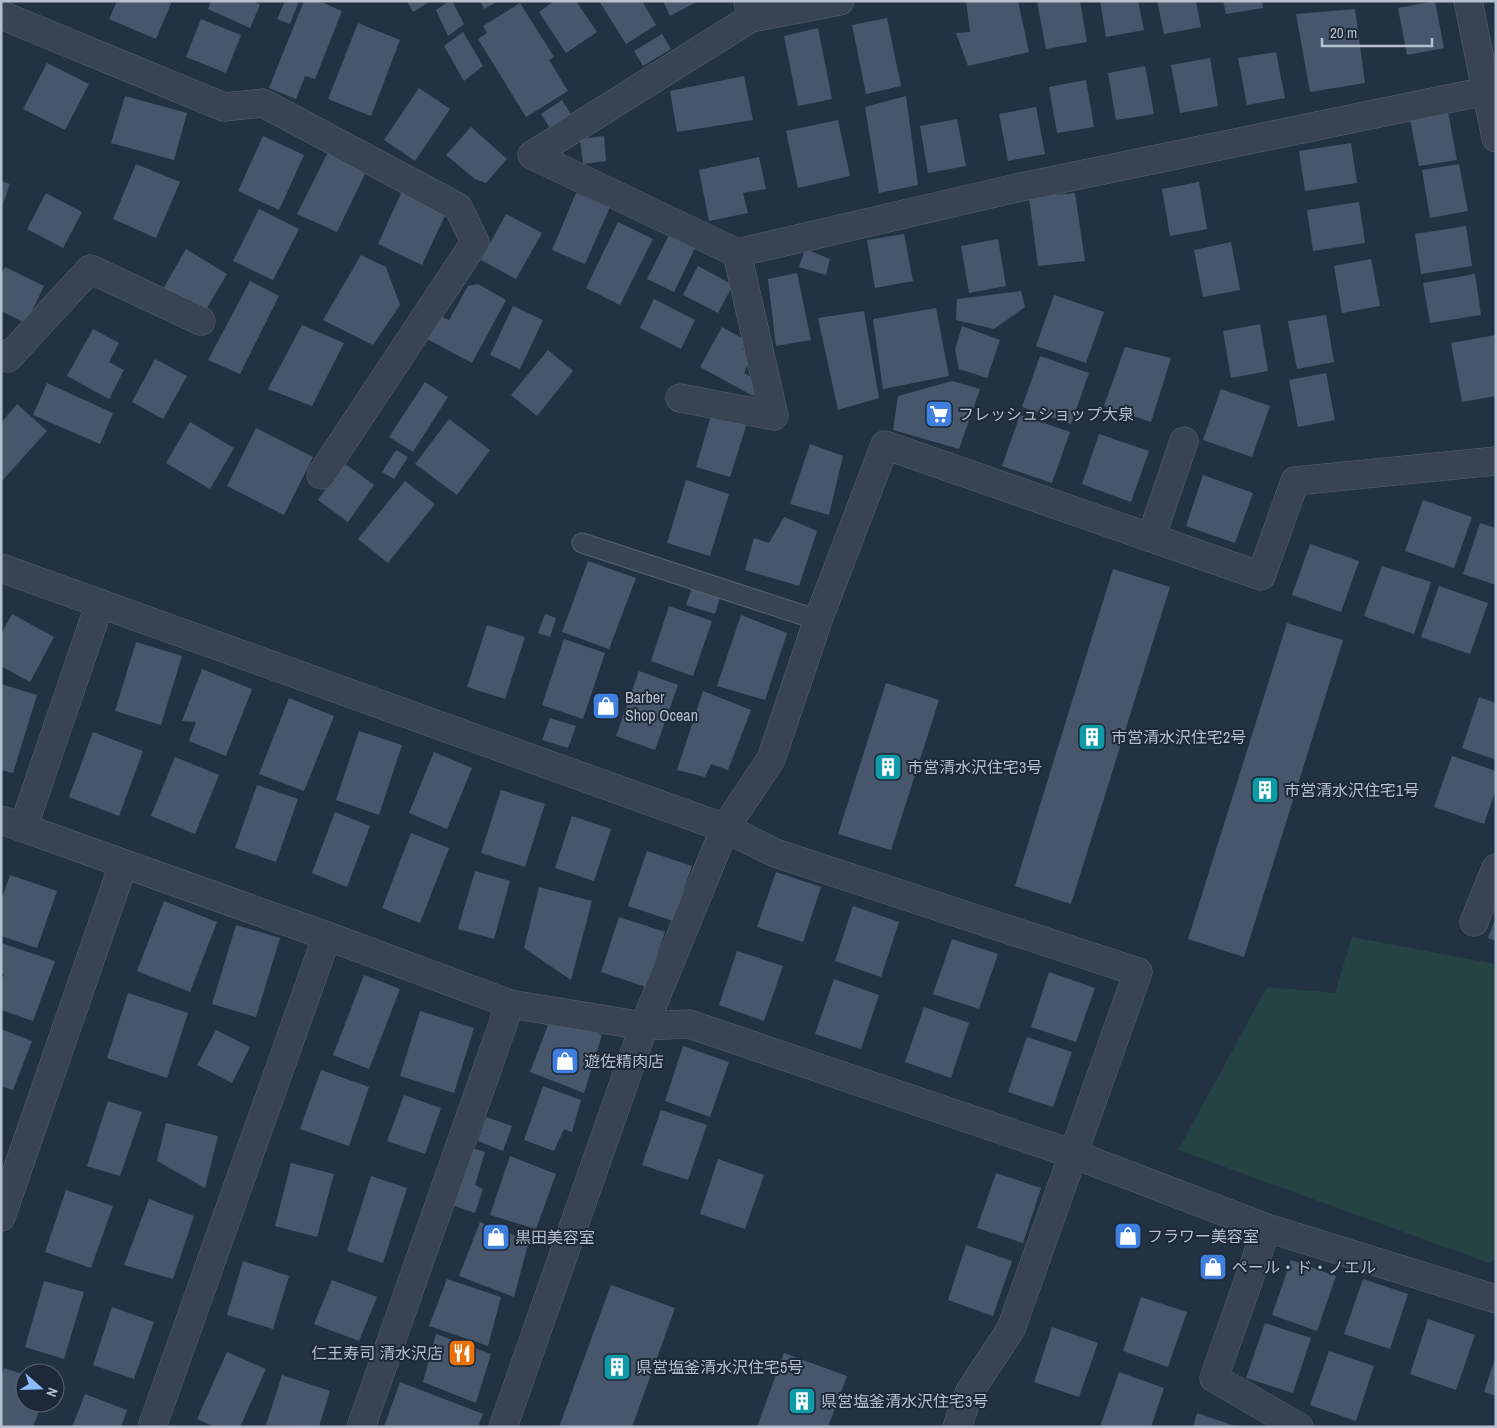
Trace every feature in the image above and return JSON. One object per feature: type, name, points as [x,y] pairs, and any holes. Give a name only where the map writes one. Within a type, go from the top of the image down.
[{"type":"street","points":[[840,1],[750,10],[532,155],[737,253],[1016,188],[1491,90]]},
{"type":"street","points":[[1468,1],[1491,90],[1496,138]]},
{"type":"street","points":[[1,16],[224,108],[263,103],[458,207],[475,242],[321,475]]},
{"type":"street","points":[[680,398],[774,416],[737,253]]},
{"type":"street","points":[[1,354],[8,358],[90,269],[201,321]]},
{"type":"street","points":[[1151,538],[1184,441]]},
{"type":"street","points":[[503,1427],[644,1026],[725,828],[771,759],[818,620],[885,445],[1260,576],[1295,481],[1496,461]]},
{"type":"street","points":[[1,568],[725,828],[775,853],[1138,972],[1011,1329],[970,1391],[957,1427]]},
{"type":"street","points":[[100,603],[12,824],[123,865],[328,936],[510,1004],[644,1026],[689,1024],[1073,1154],[1267,1228],[1496,1299]]},
{"type":"street","points":[[1,1216],[123,865]]},
{"type":"street","points":[[1474,922],[1496,868]]},
{"type":"street","points":[[152,1427],[328,936]]},
{"type":"street","points":[[361,1427],[510,1004]]},
{"type":"street","points":[[1267,1228],[1214,1378],[1298,1427]]},
{"type":"lane","points":[[582,543],[818,620]]},
{"type":"green space","points":[[1352,937],[1496,964],[1496,1259],[1489,1263],[1178,1150],[1267,987],[1335,993]]},
{"type":"building","points":[[117,1],[172,1],[156,39],[109,19]]},
{"type":"building","points":[[211,1],[253,1],[260,5],[250,28],[208,9]]},
{"type":"building","points":[[285,1],[299,1],[290,24],[277,19]]},
{"type":"building","points":[[304,1],[319,1],[342,11],[315,79],[305,76],[296,99],[269,88]]},
{"type":"building","points":[[407,1],[431,1],[413,12]]},
{"type":"building","points":[[452,1],[464,24],[448,36],[436,10]]},
{"type":"building","points":[[480,1],[498,1],[484,9]]},
{"type":"building","points":[[554,1],[576,1],[597,32],[566,53],[539,12]]},
{"type":"building","points":[[599,1],[642,1],[656,25],[626,44]]},
{"type":"building","points":[[663,1],[698,1],[670,16]]},
{"type":"building","points":[[966,1],[1018,1],[1029,52],[968,66],[956,33],[970,32]]},
{"type":"building","points":[[1037,1],[1080,1],[1087,42],[1046,49]]},
{"type":"building","points":[[1100,1],[1138,1],[1144,30],[1106,37]]},
{"type":"building","points":[[1157,1],[1196,1],[1201,27],[1164,34]]},
{"type":"building","points":[[1223,1],[1262,1],[1263,8],[1226,14]]},
{"type":"building","points":[[1435,1],[1444,48],[1407,55],[1398,8]]},
{"type":"building","points":[[520,3],[554,57],[549,60],[568,91],[526,117],[478,39],[487,33],[483,26]]},
{"type":"building","points":[[1355,9],[1365,83],[1310,92],[1296,14]]},
{"type":"building","points":[[887,18],[901,86],[866,94],[852,25]]},
{"type":"building","points":[[201,19],[241,35],[226,73],[186,57]]},
{"type":"building","points":[[358,23],[400,40],[371,116],[328,99]]},
{"type":"building","points":[[818,28],[832,99],[798,106],[784,36]]},
{"type":"building","points":[[463,32],[483,66],[464,81],[444,46]]},
{"type":"building","points":[[662,34],[671,49],[643,66],[634,51]]},
{"type":"building","points":[[1276,52],[1285,98],[1247,105],[1238,58]]},
{"type":"building","points":[[1210,58],[1218,106],[1180,113],[1171,65]]},
{"type":"building","points":[[47,63],[89,84],[65,130],[23,109]]},
{"type":"building","points":[[1145,66],[1154,114],[1116,120],[1108,73]]},
{"type":"building","points":[[744,76],[753,120],[677,132],[670,91]]},
{"type":"building","points":[[1086,80],[1094,127],[1057,133],[1049,87]]},
{"type":"building","points":[[419,88],[450,109],[415,161],[384,140]]},
{"type":"building","points":[[125,96],[187,113],[174,160],[111,143]]},
{"type":"building","points":[[906,96],[918,185],[879,193],[865,107]]},
{"type":"building","points":[[562,100],[571,114],[550,128],[541,114]]},
{"type":"building","points":[[1036,107],[1045,154],[1008,161],[999,114]]},
{"type":"building","points":[[1448,112],[1457,160],[1419,166],[1410,119]]},
{"type":"building","points":[[957,119],[966,166],[928,173],[920,126]]},
{"type":"building","points":[[838,120],[850,176],[798,188],[786,131]]},
{"type":"building","points":[[471,127],[507,159],[486,183],[475,179],[446,155]]},
{"type":"building","points":[[263,136],[304,155],[279,210],[238,191]]},
{"type":"building","points":[[604,136],[606,161],[583,164],[580,139]]},
{"type":"building","points":[[1351,143],[1357,183],[1305,191],[1299,151]]},
{"type":"building","points":[[328,152],[365,174],[337,232],[297,214]]},
{"type":"building","points":[[759,157],[766,189],[743,193],[748,213],[709,221],[699,170]]},
{"type":"building","points":[[136,164],[180,182],[156,238],[113,219]]},
{"type":"building","points":[[1459,164],[1468,211],[1430,218],[1422,170]]},
{"type":"building","points":[[1,181],[10,184],[2,207],[1,207]]},
{"type":"building","points":[[1199,182],[1207,229],[1170,236],[1162,189]]},
{"type":"building","points":[[402,191],[447,211],[422,265],[378,244]]},
{"type":"building","points":[[46,193],[82,212],[63,248],[27,229]]},
{"type":"building","points":[[576,193],[610,207],[585,264],[552,250]]},
{"type":"building","points":[[1075,193],[1085,261],[1038,266],[1029,197]]},
{"type":"building","points":[[1359,202],[1365,243],[1313,251],[1307,210]]},
{"type":"building","points":[[259,209],[299,229],[273,280],[233,261]]},
{"type":"building","points":[[506,214],[542,233],[516,279],[481,260]]},
{"type":"building","points":[[618,222],[653,239],[620,305],[586,288]]},
{"type":"building","points":[[1466,226],[1472,266],[1421,274],[1415,234]]},
{"type":"building","points":[[904,234],[913,281],[875,288],[867,240]]},
{"type":"building","points":[[669,235],[695,248],[674,292],[647,279]]},
{"type":"building","points":[[998,239],[1006,286],[969,293],[961,246]]},
{"type":"building","points":[[1231,242],[1240,290],[1203,297],[1194,250]]},
{"type":"building","points":[[186,249],[227,274],[204,313],[163,289]]},
{"type":"building","points":[[805,249],[830,259],[826,275],[799,267]]},
{"type":"building","points":[[361,255],[386,267],[400,305],[373,345],[323,320]]},
{"type":"building","points":[[1371,259],[1380,306],[1342,313],[1334,266]]},
{"type":"building","points":[[698,266],[733,285],[718,313],[683,295]]},
{"type":"building","points":[[5,267],[44,286],[26,323],[1,311],[1,275]]},
{"type":"building","points":[[797,273],[811,340],[776,346],[768,279]]},
{"type":"building","points":[[1475,274],[1481,315],[1430,323],[1423,283]]},
{"type":"building","points":[[250,281],[279,296],[240,374],[208,360]]},
{"type":"building","points":[[478,284],[506,300],[472,363],[427,339],[440,316],[449,320],[468,286]]},
{"type":"building","points":[[1021,291],[1025,307],[994,329],[956,320],[957,299]]},
{"type":"building","points":[[1054,295],[1104,312],[1086,363],[1036,346]]},
{"type":"building","points":[[654,299],[695,320],[681,349],[640,328]]},
{"type":"building","points":[[513,306],[543,320],[520,369],[490,355]]},
{"type":"building","points":[[936,308],[949,376],[883,389],[873,319]]},
{"type":"building","points":[[864,311],[879,398],[838,410],[818,318]]},
{"type":"building","points":[[1326,315],[1334,362],[1297,369],[1288,321]]},
{"type":"building","points":[[1260,324],[1268,371],[1231,378],[1223,331]]},
{"type":"building","points":[[302,325],[344,343],[312,406],[268,389]]},
{"type":"building","points":[[962,326],[1000,340],[987,378],[959,369],[955,350]]},
{"type":"building","points":[[722,327],[747,341],[743,349],[753,355],[744,373],[760,382],[753,396],[700,367]]},
{"type":"building","points":[[93,329],[119,343],[109,362],[124,370],[109,399],[67,376]]},
{"type":"building","points":[[1496,335],[1496,396],[1462,402],[1451,343]]},
{"type":"building","points":[[1125,347],[1171,358],[1151,422],[1104,406]]},
{"type":"building","points":[[548,350],[573,371],[537,416],[511,395]]},
{"type":"building","points":[[1040,356],[1089,373],[1071,424],[1022,407]]},
{"type":"building","points":[[155,359],[187,376],[163,419],[132,402]]},
{"type":"building","points":[[1326,373],[1335,420],[1298,427],[1289,380]]},
{"type":"building","points":[[952,381],[980,389],[959,449],[893,430],[898,396]]},
{"type":"building","points":[[425,382],[448,397],[413,452],[389,437]]},
{"type":"building","points":[[47,383],[113,413],[100,444],[33,415]]},
{"type":"building","points":[[1221,389],[1270,406],[1252,457],[1203,440]]},
{"type":"building","points":[[17,404],[47,431],[1,482],[1,423]]},
{"type":"building","points":[[712,412],[747,423],[730,477],[696,467]]},
{"type":"building","points":[[1020,415],[1070,432],[1052,483],[1002,466]]},
{"type":"building","points":[[449,419],[490,450],[457,495],[415,464]]},
{"type":"building","points":[[190,422],[234,448],[210,489],[166,463]]},
{"type":"building","points":[[256,428],[313,457],[284,515],[227,486]]},
{"type":"building","points":[[1099,434],[1149,451],[1131,502],[1082,484]]},
{"type":"building","points":[[810,444],[843,456],[829,515],[790,504]]},
{"type":"building","points":[[396,450],[408,457],[394,479],[382,472]]},
{"type":"building","points":[[344,463],[374,485],[348,522],[318,500]]},
{"type":"building","points":[[1203,475],[1253,493],[1235,543],[1186,526]]},
{"type":"building","points":[[686,480],[729,494],[710,556],[667,543]]},
{"type":"building","points":[[405,481],[435,504],[388,563],[358,539]]},
{"type":"building","points":[[1423,500],[1472,517],[1454,568],[1405,551]]},
{"type":"building","points":[[784,517],[817,531],[799,586],[745,570],[754,538],[769,543]]},
{"type":"building","points":[[1480,523],[1496,528],[1496,585],[1463,574]]},
{"type":"building","points":[[1310,544],[1359,561],[1341,612],[1292,595]]},
{"type":"building","points":[[588,561],[636,578],[609,649],[562,632]]},
{"type":"building","points":[[1382,566],[1431,582],[1414,634],[1364,616]]},
{"type":"building","name":"市営清水沢住宅2号","points":[[1113,569],[1170,587],[1071,904],[1015,886]]},
{"type":"building","points":[[693,585],[721,594],[715,614],[686,605]]},
{"type":"building","points":[[1439,586],[1488,603],[1470,654],[1421,637]]},
{"type":"building","points":[[669,606],[712,621],[693,676],[651,661]]},
{"type":"building","points":[[12,614],[54,637],[30,682],[1,666],[1,634]]},
{"type":"building","points":[[545,614],[556,618],[550,637],[538,633]]},
{"type":"building","points":[[741,615],[787,633],[765,700],[717,686]]},
{"type":"building","name":"市営清水沢住宅1号","points":[[1287,623],[1343,640],[1244,957],[1188,939]]},
{"type":"building","points":[[487,625],[525,637],[505,699],[467,687]]},
{"type":"building","points":[[564,639],[605,653],[583,719],[542,705]]},
{"type":"building","points":[[136,642],[182,656],[161,725],[115,711]]},
{"type":"building","points":[[202,669],[252,689],[226,756],[189,741],[196,722],[182,721]]},
{"type":"building","points":[[639,671],[678,685],[655,750],[616,736]]},
{"type":"building","name":"市営清水沢住宅3号","points":[[886,683],[939,700],[891,850],[838,834]]},
{"type":"building","points":[[1,684],[37,695],[13,773],[1,770]]},
{"type":"building","points":[[703,691],[751,710],[728,770],[711,764],[705,777],[677,770]]},
{"type":"building","points":[[1479,697],[1496,703],[1496,760],[1462,748]]},
{"type":"building","points":[[289,698],[334,716],[304,791],[259,774]]},
{"type":"building","points":[[550,718],[576,726],[568,748],[542,740]]},
{"type":"building","points":[[359,731],[402,745],[379,815],[336,800]]},
{"type":"building","points":[[93,732],[143,751],[119,816],[69,797]]},
{"type":"building","points":[[434,752],[472,768],[447,829],[409,813]]},
{"type":"building","points":[[1452,756],[1496,771],[1496,789],[1484,824],[1434,807]]},
{"type":"building","points":[[175,757],[219,775],[195,834],[151,816]]},
{"type":"building","points":[[257,785],[298,799],[276,862],[235,848]]},
{"type":"building","points":[[501,790],[545,804],[525,867],[481,853]]},
{"type":"building","points":[[335,812],[370,826],[347,887],[312,873]]},
{"type":"building","points":[[572,816],[611,829],[594,881],[555,868]]},
{"type":"building","points":[[411,833],[449,848],[420,923],[382,908]]},
{"type":"building","points":[[647,851],[692,866],[673,921],[628,906]]},
{"type":"building","points":[[475,871],[510,881],[494,939],[458,929]]},
{"type":"building","points":[[776,872],[821,887],[803,942],[757,927]]},
{"type":"building","points":[[10,875],[57,891],[37,948],[1,936],[1,901]]},
{"type":"building","points":[[539,887],[592,901],[571,980],[524,948]]},
{"type":"building","points":[[164,901],[217,922],[190,992],[137,971]]},
{"type":"building","points":[[853,906],[899,922],[881,977],[835,961]]},
{"type":"building","points":[[619,917],[665,932],[646,987],[601,972]]},
{"type":"building","points":[[1496,917],[1496,941],[1488,938]]},
{"type":"building","points":[[236,925],[280,938],[256,1017],[212,1004]]},
{"type":"building","points":[[952,939],[998,954],[979,1009],[933,994]]},
{"type":"building","points":[[1,943],[55,961],[33,1021],[1,1010],[1,981],[4,974],[1,974]]},
{"type":"building","points":[[737,951],[783,966],[764,1021],[719,1005]]},
{"type":"building","points":[[1049,972],[1095,988],[1076,1042],[1031,1027]]},
{"type":"building","points":[[364,975],[400,989],[369,1069],[333,1055]]},
{"type":"building","points":[[834,979],[879,995],[861,1049],[815,1034]]},
{"type":"building","points":[[128,993],[188,1013],[167,1078],[107,1058]]},
{"type":"building","points":[[924,1007],[969,1023],[951,1078],[905,1062]]},
{"type":"building","points":[[420,1011],[474,1028],[454,1093],[400,1076]]},
{"type":"building","points":[[551,1017],[602,1035],[584,1093],[530,1072]]},
{"type":"building","points":[[1,1029],[32,1041],[13,1090],[1,1086]]},
{"type":"building","points":[[216,1030],[250,1047],[232,1083],[197,1065]]},
{"type":"building","points":[[1027,1037],[1072,1052],[1053,1107],[1008,1092]]},
{"type":"building","points":[[683,1046],[729,1062],[710,1117],[665,1101]]},
{"type":"building","points":[[321,1070],[369,1087],[349,1146],[300,1129]]},
{"type":"building","points":[[543,1086],[581,1100],[572,1132],[564,1129],[554,1151],[524,1140]]},
{"type":"building","points":[[404,1095],[441,1108],[425,1154],[387,1141]]},
{"type":"building","points":[[108,1101],[142,1112],[120,1176],[87,1166]]},
{"type":"building","points":[[661,1110],[707,1125],[688,1180],[642,1165]]},
{"type":"building","points":[[486,1117],[512,1126],[503,1151],[478,1141]]},
{"type":"building","points":[[166,1123],[218,1136],[205,1188],[157,1161]]},
{"type":"building","points":[[469,1147],[485,1152],[475,1185],[483,1189],[475,1213],[452,1205]]},
{"type":"building","points":[[510,1156],[556,1174],[536,1229],[490,1215]]},
{"type":"building","points":[[718,1159],[764,1175],[745,1229],[700,1214]]},
{"type":"building","points":[[291,1163],[334,1174],[317,1237],[275,1226]]},
{"type":"building","points":[[996,1173],[1041,1188],[1023,1243],[977,1228]]},
{"type":"building","points":[[371,1176],[407,1188],[383,1263],[347,1251]]},
{"type":"building","points":[[66,1190],[113,1206],[91,1268],[45,1252]]},
{"type":"building","points":[[149,1199],[194,1216],[173,1279],[124,1265]]},
{"type":"building","points":[[480,1222],[529,1241],[514,1297],[459,1276]]},
{"type":"building","points":[[966,1245],[1012,1261],[993,1316],[948,1300]]},
{"type":"building","points":[[1291,1260],[1336,1276],[1317,1331],[1272,1315]]},
{"type":"building","points":[[243,1261],[289,1276],[273,1329],[227,1315]]},
{"type":"building","points":[[447,1279],[501,1297],[488,1346],[429,1326]]},
{"type":"building","points":[[1363,1279],[1408,1294],[1390,1349],[1344,1334]]},
{"type":"building","points":[[332,1280],[377,1297],[359,1341],[314,1324]]},
{"type":"building","points":[[44,1281],[84,1292],[64,1359],[25,1347]]},
{"type":"building","name":"県営塩釜清水沢住宅5号","points":[[611,1285],[675,1308],[632,1427],[559,1427]]},
{"type":"building","points":[[1141,1297],[1187,1312],[1168,1367],[1123,1351]]},
{"type":"building","points":[[112,1307],[154,1322],[134,1379],[93,1365]]},
{"type":"building","points":[[1428,1319],[1475,1335],[1456,1390],[1410,1374]]},
{"type":"building","points":[[1265,1323],[1311,1338],[1293,1393],[1246,1378]]},
{"type":"building","points":[[1052,1327],[1098,1343],[1079,1397],[1034,1382]]},
{"type":"building","points":[[436,1334],[491,1354],[476,1403],[423,1382]]},
{"type":"building","points":[[1329,1351],[1374,1366],[1356,1421],[1310,1405]]},
{"type":"building","points":[[227,1352],[266,1369],[240,1427],[215,1427],[197,1419]]},
{"type":"building","name":"県営塩釜清水沢住宅3号","points":[[784,1353],[847,1376],[828,1427],[757,1427]]},
{"type":"building","points":[[1496,1359],[1496,1396],[1484,1392]]},
{"type":"building","points":[[4,1368],[15,1372],[15,1413],[38,1413],[33,1427],[1,1427],[1,1377]]},
{"type":"building","points":[[1119,1372],[1164,1388],[1151,1427],[1100,1427]]},
{"type":"building","points":[[282,1375],[330,1391],[319,1427],[266,1425]]},
{"type":"building","points":[[400,1382],[483,1414],[478,1427],[384,1427]]},
{"type":"building","points":[[85,1394],[127,1410],[121,1427],[72,1427]]},
{"type":"building","points":[[1197,1413],[1235,1426],[1235,1427],[1193,1427]]},
{"type":"place","name":"フレッシュショップ大泉","points":[[939,414]]},
{"type":"place","name":"Barber Shop Ocean","points":[[606,706]]},
{"type":"place","name":"市営清水沢住宅2号","points":[[1092,737]]},
{"type":"place","name":"市営清水沢住宅3号","points":[[888,767]]},
{"type":"place","name":"市営清水沢住宅1号","points":[[1265,790]]},
{"type":"place","name":"遊佐精肉店","points":[[565,1061]]},
{"type":"place","name":"フラワー美容室","points":[[1128,1236]]},
{"type":"place","name":"黒田美容室","points":[[496,1237]]},
{"type":"place","name":"ペール・ド・ノエル","points":[[1213,1267]]},
{"type":"place","name":"仁王寿司 清水沢店","points":[[462,1353]]},
{"type":"place","name":"県営塩釜清水沢住宅5号","points":[[617,1367]]},
{"type":"place","name":"県営塩釜清水沢住宅3号","points":[[802,1401]]}]
